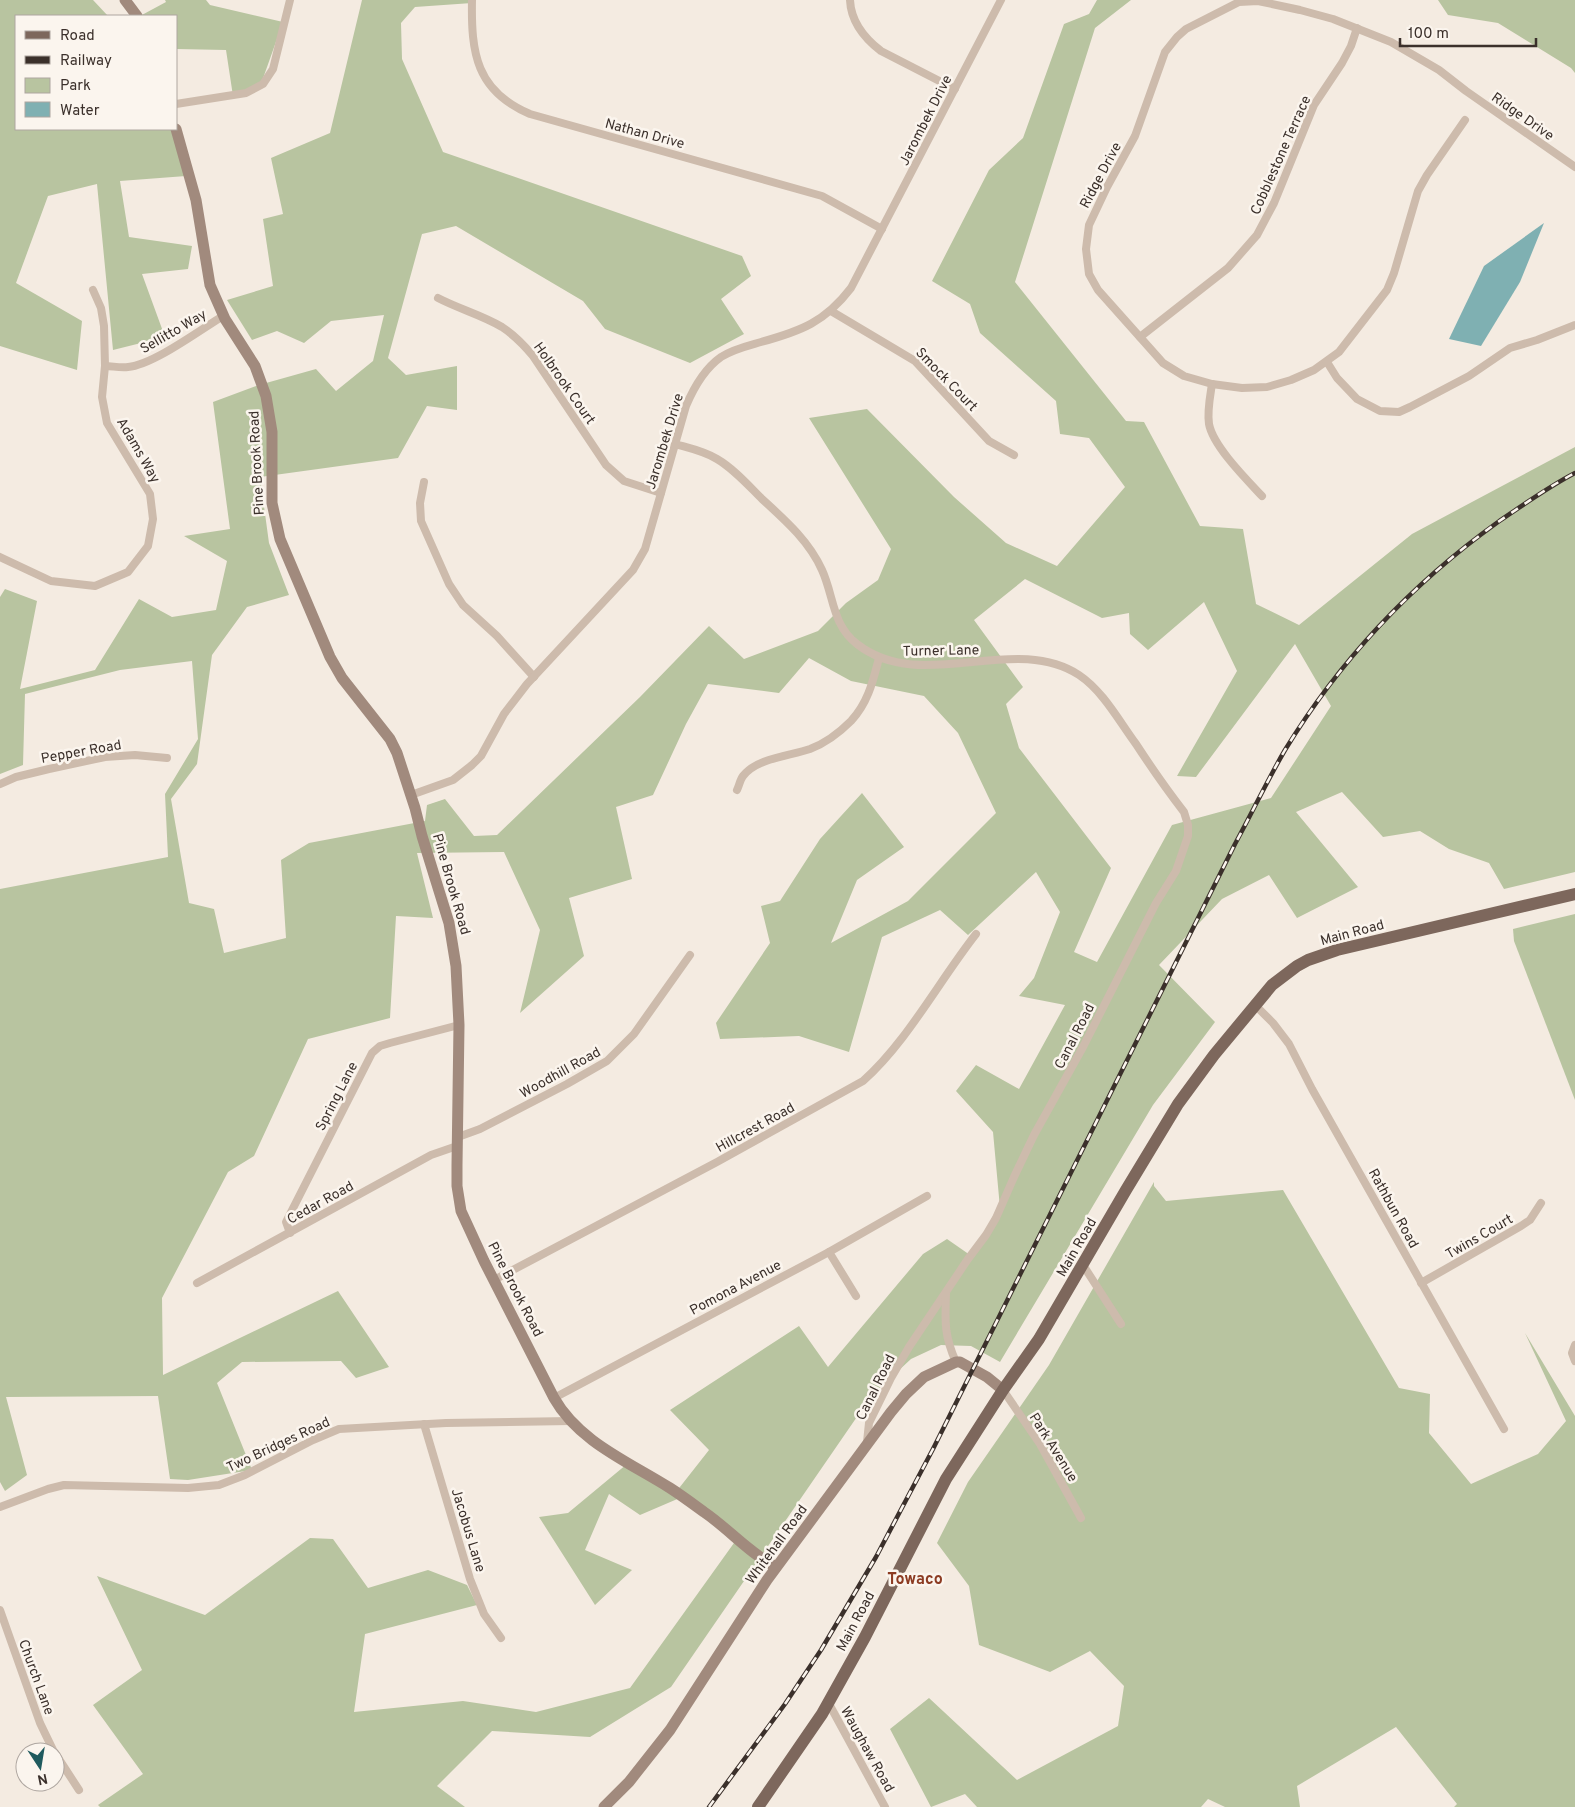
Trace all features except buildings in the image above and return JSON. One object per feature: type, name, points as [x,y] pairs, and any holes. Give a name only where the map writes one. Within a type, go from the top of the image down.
[{"type":"main road","name":"Main Road","points":[[758,1807],[828,1702],[865,1638],[946,1479],[1003,1390],[1040,1339],[1178,1104],[1272,984],[1308,960],[1337,950],[1575,894]]},
{"type":"street","points":[[125,0],[136,15]]},
{"type":"street","points":[[178,104],[246,93],[263,84],[273,69],[290,0]]},
{"type":"street","name":"Nathan Drive","points":[[472,0],[473,47],[480,70],[498,95],[519,109],[530,114],[822,196],[882,229]]},
{"type":"street","points":[[850,0],[853,18],[871,44],[955,89]]},
{"type":"street","name":"Jarombek Drive","points":[[411,795],[453,780],[481,756],[504,714],[534,677],[632,570],[645,549],[686,406],[693,389],[712,364],[732,351],[804,328],[831,311],[851,288],[1001,0]]},
{"type":"street","name":"Ridge Drive","points":[[1465,120],[1418,191],[1394,273],[1387,290],[1346,344],[1327,362],[1291,380],[1267,387],[1242,388],[1196,380],[1173,370],[1163,363],[1091,280],[1086,262],[1086,237],[1093,213],[1135,136],[1165,52],[1170,44],[1186,29],[1239,2],[1252,0],[1300,10],[1333,19],[1391,42],[1439,70],[1575,168]]},
{"type":"street","name":"Cobblestone Terrace","points":[[1140,337],[1228,268],[1257,235],[1274,203],[1314,105],[1342,63],[1351,46],[1357,28]]},
{"type":"street","name":"Pine Brook Road","points":[[176,130],[196,200],[210,286],[223,316],[255,366],[266,396],[272,432],[272,503],[280,540],[330,657],[342,678],[390,738],[403,767],[452,940],[456,966],[459,1026],[457,1186],[461,1211],[554,1398],[571,1421],[601,1446],[694,1504],[720,1523],[760,1559],[776,1567]]},
{"type":"street","name":"Adams Way","points":[[0,558],[51,582],[95,586],[128,572],[148,546],[153,519],[150,494],[107,423],[102,397],[105,366],[104,326],[101,308],[93,290]]},
{"type":"street","name":"Holbrook Court","points":[[438,298],[501,326],[521,342],[533,356],[606,465],[614,474],[624,481],[661,494]]},
{"type":"street","name":"Smock Court","points":[[831,311],[916,361],[989,441],[1014,455]]},
{"type":"street","name":"Sellitto Way","points":[[105,366],[128,367],[140,364],[154,358],[223,316]]},
{"type":"street","points":[[1327,362],[1342,384],[1357,399],[1380,411],[1399,412],[1469,376],[1510,348],[1575,325]]},
{"type":"street","points":[[1212,384],[1208,411],[1213,435],[1219,446],[1262,496]]},
{"type":"street","name":"Turner Lane","points":[[675,444],[704,452],[726,464],[807,543],[822,570],[839,623],[854,642],[879,658],[898,663],[923,665],[1032,659],[1050,662],[1068,669],[1079,675],[1097,691],[1164,786]]},
{"type":"street","points":[[424,482],[420,503],[422,521],[449,584],[463,605],[497,636],[534,677]]},
{"type":"street","points":[[737,790],[741,777],[752,767],[811,748],[833,737],[843,729],[866,700],[879,658]]},
{"type":"street","name":"Pepper Road","points":[[0,784],[16,777],[105,757],[135,755],[167,758]]},
{"type":"street","name":"Canal Road","points":[[867,1443],[869,1423],[891,1378],[909,1347],[996,1218],[1034,1135],[1083,1047],[1156,903],[1176,871],[1188,836],[1188,825],[1184,812],[1164,786]]},
{"type":"street","name":"Hillcrest Road","points":[[494,1280],[717,1162],[862,1081],[882,1063],[898,1044],[976,934]]},
{"type":"street","name":"Woodhill Road","points":[[457,1141],[607,1061],[634,1034],[690,955]]},
{"type":"street","name":"Rathbun Road","points":[[1255,1005],[1273,1023],[1289,1044],[1312,1089],[1504,1429]]},
{"type":"street","name":"Spring Lane","points":[[290,1233],[286,1222],[372,1053],[384,1044],[459,1026]]},
{"type":"street","name":"Cedar Road","points":[[197,1283],[457,1141]]},
{"type":"street","name":"Pomona Avenue","points":[[554,1398],[829,1252],[927,1196]]},
{"type":"street","name":"Twins Court","points":[[1422,1283],[1530,1220],[1541,1203]]},
{"type":"street","points":[[829,1252],[856,1296]]},
{"type":"street","points":[[1083,1265],[1121,1324]]},
{"type":"street","points":[[946,1294],[945,1330],[956,1362],[960,1362],[987,1377],[1003,1390]]},
{"type":"street","points":[[1575,1345],[1572,1353],[1575,1361]]},
{"type":"street","name":"Whitehall Road","points":[[604,1807],[629,1782],[670,1730],[776,1567],[867,1443],[906,1394],[924,1376],[956,1362]]},
{"type":"street","name":"Park Avenue","points":[[1003,1390],[1040,1444],[1081,1518]]},
{"type":"street","name":"Two Bridges Road","points":[[0,1507],[48,1488],[64,1485],[188,1488],[219,1485],[245,1475],[321,1436],[339,1429],[424,1424],[571,1421]]},
{"type":"street","name":"Jacobus Lane","points":[[424,1424],[470,1580],[484,1614],[501,1638]]},
{"type":"street","name":"Church Lane","points":[[0,1610],[40,1724],[49,1742]]},
{"type":"street","name":"Waughaw Road","points":[[828,1702],[885,1807]]},
{"type":"street","name":"Church Lane","points":[[65,1769],[79,1790]]},
{"type":"green space","points":[[0,0],[93,0],[107,15],[15,15],[15,130],[174,130],[186,176],[120,181],[129,237],[192,246],[188,269],[142,274],[165,337],[113,350],[97,184],[48,196],[16,283],[82,321],[77,370],[0,346]]},
{"type":"green space","points":[[165,0],[206,0],[210,5],[283,22],[261,84],[233,96],[226,50],[178,49],[178,15],[142,15],[166,2]]},
{"type":"green space","points":[[362,0],[472,0],[472,3],[415,7],[401,23],[402,59],[443,152],[742,256],[751,276],[721,299],[744,334],[690,363],[605,329],[583,301],[456,226],[422,234],[388,358],[406,375],[457,366],[457,410],[427,406],[398,458],[260,477],[269,543],[289,595],[247,607],[212,655],[197,764],[171,799],[189,903],[214,909],[224,953],[286,938],[281,860],[309,843],[425,821],[427,805],[445,799],[474,836],[497,835],[640,697],[709,626],[744,659],[818,631],[846,603],[878,580],[891,549],[809,418],[867,409],[954,497],[1006,543],[1057,566],[1125,487],[1089,438],[1060,434],[1056,401],[980,333],[970,304],[932,281],[989,170],[1023,138],[1064,24],[1089,14],[1097,0],[1131,0],[1095,28],[1015,282],[1126,421],[1144,422],[1200,526],[1243,529],[1256,604],[1299,625],[1412,534],[1575,447],[1575,872],[1504,889],[1489,863],[1449,849],[1420,831],[1383,837],[1342,792],[1296,812],[1358,887],[1297,918],[1269,875],[1222,899],[1159,965],[1215,1022],[1153,1105],[1000,1362],[971,1346],[941,1345],[911,1359],[872,1395],[671,1687],[590,1737],[492,1731],[437,1786],[465,1807],[100,1807],[98,1805],[143,1774],[93,1705],[142,1670],[97,1576],[205,1615],[310,1538],[333,1539],[368,1588],[428,1570],[467,1585],[477,1605],[365,1634],[354,1712],[463,1701],[536,1712],[630,1688],[739,1536],[682,1497],[640,1515],[609,1494],[585,1550],[632,1570],[595,1605],[539,1517],[568,1513],[627,1464],[676,1492],[709,1450],[670,1410],[799,1326],[828,1367],[923,1254],[947,1239],[970,1255],[1000,1208],[993,1132],[956,1091],[976,1065],[1019,1089],[1065,1005],[1019,996],[1034,978],[1060,912],[1036,872],[968,935],[940,910],[882,937],[849,1052],[799,1036],[720,1039],[716,1023],[770,943],[761,906],[780,901],[820,839],[862,793],[904,847],[857,880],[831,943],[908,901],[996,813],[958,733],[924,696],[851,681],[809,658],[779,693],[708,684],[686,724],[653,795],[616,807],[632,879],[569,898],[584,956],[520,1013],[540,930],[504,852],[417,853],[433,918],[396,916],[390,1018],[308,1039],[254,1156],[228,1172],[162,1298],[163,1375],[338,1291],[389,1367],[356,1378],[341,1361],[242,1362],[217,1383],[252,1470],[188,1480],[170,1479],[158,1396],[6,1397],[27,1475],[5,1491],[0,1482],[0,889],[168,857],[165,794],[198,739],[192,661],[120,670],[25,694],[23,765],[0,774],[0,597],[5,589],[37,601],[20,689],[95,670],[139,599],[172,617],[216,610],[227,561],[184,536],[230,529],[213,402],[259,385],[316,369],[336,391],[373,361],[384,315],[331,321],[304,343],[277,331],[252,340],[227,300],[273,286],[263,219],[283,214],[271,158],[330,133]],"holes":[[[1025,579],[1102,618],[1129,613],[1130,634],[1148,650],[1204,602],[1237,671],[1177,776],[1196,777],[1295,644],[1331,706],[1271,798],[1172,825],[1097,962],[1074,952],[1111,868],[1019,748],[1006,704],[1023,687],[974,620]]]},
{"type":"green space","points":[[1438,0],[1575,0],[1575,73],[1571,68],[1498,23],[1448,15]]},
{"type":"green space","points":[[1575,914],[1575,1100],[1514,941],[1513,929]]},
{"type":"green space","points":[[1154,1182],[1154,1186],[1166,1201],[1283,1190],[1399,1388],[1430,1394],[1429,1433],[1471,1484],[1538,1454],[1566,1421],[1525,1333],[1575,1416],[1575,1807],[1454,1807],[1457,1804],[1396,1727],[1297,1786],[1300,1807],[1225,1807],[1208,1799],[1201,1807],[977,1807],[965,1794],[931,1807],[890,1729],[929,1698],[1017,1780],[1118,1726],[1124,1686],[1090,1651],[1050,1672],[979,1645],[969,1586],[937,1543],[968,1482],[1049,1365]]},
{"type":"water","points":[[1544,223],[1520,282],[1481,346],[1449,339],[1484,266]]},
{"type":"railway","points":[[709,1807],[785,1704],[821,1650],[876,1557],[933,1449],[1235,844],[1278,762],[1306,717],[1354,654],[1408,597],[1498,522],[1545,490],[1575,473]]},
{"type":"district","name":"Towaco","points":[[915,1578]]}]
